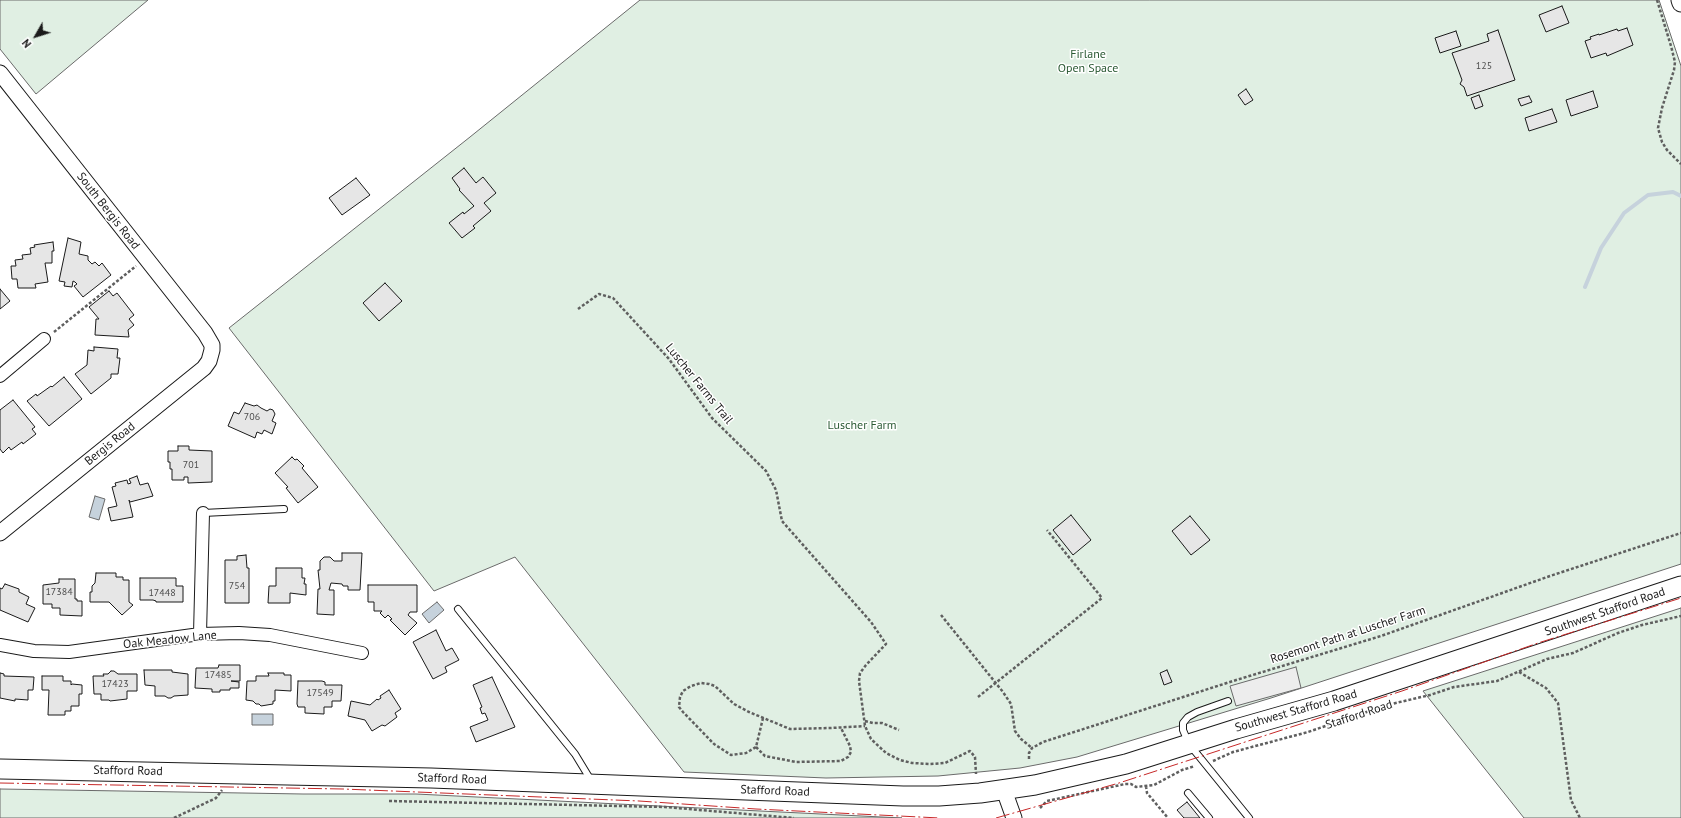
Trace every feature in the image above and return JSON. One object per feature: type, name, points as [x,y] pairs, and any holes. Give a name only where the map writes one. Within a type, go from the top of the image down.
[{"type":"main road","name":"Southwest Stafford Road","points":[[903,796],[939,796],[1004,790],[1100,771],[1386,684],[1681,586]]},
{"type":"main road","name":"Stafford Road","points":[[0,768],[431,778],[903,796]]},
{"type":"street","name":"South Bergis Road","points":[[0,73],[145,259],[205,333],[212,344],[212,350]]},
{"type":"street","points":[[0,376],[44,339]]},
{"type":"street","name":"Bergis Road","points":[[0,533],[204,368],[209,361],[212,350]]},
{"type":"street","points":[[200,634],[203,513]]},
{"type":"street","name":"Oak Meadow Lane","points":[[0,646],[34,651],[69,652],[200,634],[239,634],[270,635],[362,653]]},
{"type":"street","points":[[1004,790],[1014,818]]},
{"type":"lane","points":[[203,513],[284,509]]},
{"type":"lane","points":[[458,609],[575,754],[594,785]]},
{"type":"lane","points":[[1228,701],[1197,712],[1188,717],[1183,723],[1183,730],[1189,744],[1249,818]]},
{"type":"lane","points":[[1188,792],[1209,818]]},
{"type":"path","points":[[1657,0],[1675,62],[1658,128],[1662,142],[1667,150],[1681,164]]},
{"type":"path","points":[[44,339],[145,259]]},
{"type":"path","name":"Luscher Farms Trail","points":[[578,309],[599,294],[613,298],[669,359],[712,418],[766,471],[776,490],[782,521],[871,622],[886,644],[860,673],[859,681],[865,720]]},
{"type":"path","points":[[978,698],[1102,598],[1047,530]]},
{"type":"path","name":"Rosemont Path at Luscher Farm","points":[[1032,748],[1050,740],[1380,636],[1550,576],[1681,533]]},
{"type":"path","points":[[941,615],[1011,704],[1015,731],[1021,739],[1032,748],[1029,753],[1029,759]]},
{"type":"path","name":"Stafford Road","points":[[1040,808],[1047,801],[1125,784],[1131,784],[1136,787],[1146,786],[1163,781],[1183,770],[1219,760],[1233,752],[1308,732],[1387,705],[1430,695],[1454,687],[1497,681],[1547,659],[1573,653],[1618,633],[1642,625],[1681,616]]},
{"type":"path","points":[[1518,672],[1546,688],[1558,703],[1571,800],[1580,818]]},
{"type":"path","points":[[763,718],[756,747],[751,751],[731,755],[724,752],[679,708],[680,697],[683,691],[691,686],[701,683],[708,684],[716,686],[734,704],[790,729],[865,726]]},
{"type":"path","points":[[899,730],[882,723],[873,723],[865,720],[868,735],[878,747],[900,760],[924,764],[941,764],[951,761],[970,751],[975,758],[976,774]]},
{"type":"path","points":[[756,747],[765,756],[796,762],[841,761],[848,757],[851,752],[850,746],[840,728]]},
{"type":"path","points":[[174,818],[216,798],[223,788],[224,772]]},
{"type":"path","points":[[1146,786],[1147,793],[1168,818]]},
{"type":"path","points":[[389,801],[665,807],[794,818]]},
{"type":"green space","points":[[0,0],[148,0],[36,94],[0,49]]},
{"type":"green space","name":"Luscher Farm","points":[[640,0],[1659,0],[1681,66],[1681,564],[1271,698],[1077,757],[1020,768],[938,776],[826,778],[684,772],[515,557],[434,591],[229,328]]},
{"type":"green space","points":[[1681,608],[1681,818],[1524,818],[1423,691]]},
{"type":"green space","points":[[0,789],[303,794],[416,794],[902,818],[0,818]]},
{"type":"shaded area","points":[[95,496],[105,499],[99,520],[89,517]]},
{"type":"shaded area","points":[[437,602],[444,610],[429,623],[422,614]]},
{"type":"shaded area","points":[[1296,667],[1301,688],[1236,706],[1230,686]]},
{"type":"shaded area","points":[[252,714],[273,714],[273,725],[252,725]]},
{"type":"building","points":[[1562,6],[1569,23],[1546,32],[1539,15]]},
{"type":"building","points":[[1627,28],[1633,45],[1607,56],[1606,53],[1591,58],[1585,41],[1591,39],[1590,37],[1599,34]]},
{"type":"building","points":[[1498,30],[1515,80],[1467,96],[1464,87],[1460,84],[1462,80],[1452,53],[1489,41],[1487,34]]},
{"type":"building","points":[[1456,31],[1461,46],[1440,53],[1435,38]]},
{"type":"building","points":[[1246,89],[1253,100],[1245,105],[1238,95]]},
{"type":"building","points":[[1593,91],[1598,107],[1571,116],[1566,100]]},
{"type":"building","points":[[1479,95],[1483,106],[1475,109],[1471,98]]},
{"type":"building","points":[[1529,96],[1532,102],[1521,106],[1518,99]]},
{"type":"building","points":[[1552,109],[1557,122],[1529,131],[1525,118]]},
{"type":"building","points":[[464,168],[476,183],[483,177],[496,193],[484,203],[491,211],[473,226],[475,228],[462,238],[449,223],[463,212],[464,214],[474,206],[459,190],[460,189],[452,178]]},
{"type":"building","points":[[356,178],[370,195],[342,215],[329,198]]},
{"type":"building","points":[[68,238],[81,242],[79,254],[88,256],[88,260],[92,264],[95,262],[99,266],[102,263],[111,275],[83,297],[74,286],[77,284],[75,282],[73,281],[72,287],[64,286],[65,282],[59,281]]},
{"type":"building","points":[[53,242],[54,251],[52,251],[52,263],[45,263],[48,282],[35,284],[36,288],[18,288],[17,279],[12,279],[11,266],[16,266],[15,260],[23,259],[22,255],[31,254],[30,248],[35,247],[34,245]]},
{"type":"building","points":[[385,283],[402,301],[379,321],[363,303]]},
{"type":"building","points":[[0,289],[10,301],[0,309]]},
{"type":"building","points":[[109,291],[113,296],[117,293],[134,315],[129,319],[134,325],[128,330],[129,337],[95,335],[96,319],[99,319],[89,307]]},
{"type":"building","points":[[94,347],[118,349],[117,358],[120,358],[118,374],[111,374],[111,378],[91,394],[75,374],[87,365],[88,350],[94,351]]},
{"type":"building","points":[[64,377],[82,399],[49,426],[27,401],[36,394],[37,396],[51,386],[52,387]]},
{"type":"building","points":[[13,400],[35,427],[32,429],[36,434],[23,444],[22,442],[11,450],[9,447],[3,453],[0,449],[0,410]]},
{"type":"building","points":[[245,403],[254,406],[257,405],[267,411],[270,409],[273,410],[275,414],[272,421],[276,423],[272,434],[264,430],[262,434],[257,432],[255,438],[228,426],[234,412],[239,414]]},
{"type":"building","points":[[178,446],[189,446],[189,450],[212,451],[212,482],[188,483],[188,477],[184,477],[184,480],[172,480],[172,469],[170,469],[170,462],[168,462],[168,451],[178,451]]},
{"type":"building","points":[[292,457],[295,460],[297,459],[304,466],[302,468],[318,487],[298,503],[286,488],[288,487],[275,473]]},
{"type":"building","points":[[137,476],[140,485],[148,483],[153,496],[130,502],[129,500],[133,517],[111,521],[108,508],[117,506],[112,487],[116,486],[115,483],[127,480],[128,484],[131,483],[129,479]]},
{"type":"building","points":[[1071,515],[1091,540],[1073,555],[1053,530]]},
{"type":"building","points":[[1190,516],[1210,540],[1191,555],[1172,531]]},
{"type":"building","points":[[342,553],[362,553],[360,590],[348,590],[348,586],[331,583],[329,590],[334,590],[334,615],[317,614],[318,589],[320,589],[318,570],[320,570],[320,561],[324,557],[330,557],[334,561],[342,561]]},
{"type":"building","points":[[246,555],[247,568],[249,568],[249,603],[225,603],[225,560],[237,560],[237,556]]},
{"type":"building","points":[[276,568],[302,568],[302,578],[305,578],[304,584],[306,584],[306,595],[290,593],[290,603],[268,603],[269,586],[276,586]]},
{"type":"building","points":[[96,573],[116,573],[116,577],[123,577],[123,580],[129,580],[129,602],[133,605],[122,615],[109,602],[90,602],[90,592],[92,592],[92,586],[95,583]]},
{"type":"building","points":[[140,578],[176,578],[176,586],[183,586],[183,602],[156,602],[153,600],[140,600]]},
{"type":"building","points":[[59,579],[75,579],[75,599],[77,599],[77,601],[82,601],[82,616],[60,615],[60,608],[52,608],[52,604],[43,604],[43,585],[59,583]]},
{"type":"building","points":[[5,584],[19,589],[19,592],[29,597],[26,604],[35,608],[28,622],[0,610],[0,588],[2,589]]},
{"type":"building","points":[[368,585],[417,585],[417,612],[410,612],[408,615],[417,623],[405,635],[390,620],[392,619],[388,615],[385,618],[380,613],[382,611],[374,611],[374,602],[368,602]]},
{"type":"building","points":[[436,630],[446,651],[452,648],[459,660],[445,667],[447,672],[433,679],[413,642]]},
{"type":"building","points":[[219,665],[240,665],[240,681],[231,681],[239,682],[239,688],[230,688],[230,690],[212,692],[212,689],[195,688],[196,668],[218,668]]},
{"type":"building","points":[[144,670],[172,670],[172,672],[188,674],[188,695],[174,696],[171,698],[165,696],[155,696],[155,686],[145,685]]},
{"type":"building","points":[[1167,670],[1172,682],[1164,685],[1160,673]]},
{"type":"building","points":[[111,671],[118,674],[137,674],[137,691],[127,691],[127,699],[110,701],[101,700],[101,694],[94,694],[93,676],[104,676],[103,674],[108,674]]},
{"type":"building","points":[[0,673],[4,674],[4,676],[34,677],[33,690],[28,690],[28,700],[15,699],[15,701],[0,698]]},
{"type":"building","points":[[268,673],[284,673],[284,675],[291,675],[291,691],[275,690],[275,701],[273,701],[273,704],[261,706],[253,701],[246,700],[247,681],[256,681],[256,676],[269,676]]},
{"type":"building","points":[[42,676],[63,676],[63,681],[71,681],[71,685],[82,685],[82,694],[79,694],[79,706],[71,706],[71,711],[65,711],[65,715],[48,715],[49,690],[42,690]]},
{"type":"building","points":[[492,677],[515,727],[476,742],[470,727],[488,720],[485,713],[482,714],[480,708],[482,707],[473,685]]},
{"type":"building","points":[[298,681],[322,681],[325,682],[325,685],[342,685],[341,701],[332,701],[332,707],[324,707],[324,714],[305,713],[305,707],[298,707],[297,704]]},
{"type":"building","points":[[389,690],[401,709],[395,713],[397,717],[385,726],[382,725],[372,731],[365,720],[348,716],[351,701],[370,705],[377,699],[378,700],[381,698],[380,696]]},
{"type":"building","points":[[1187,802],[1200,818],[1184,818],[1177,810]]},
{"type":"waterway","points":[[1585,287],[1601,248],[1624,213],[1648,195],[1673,192],[1681,196]]},
{"type":"power","points":[[996,818],[1119,783],[1402,691],[1538,643],[1681,598]]},
{"type":"power","points":[[0,783],[343,789],[639,801],[756,809],[940,818]]},
{"type":"park label","name":"Firlane Open Space","points":[[1088,62]]}]
